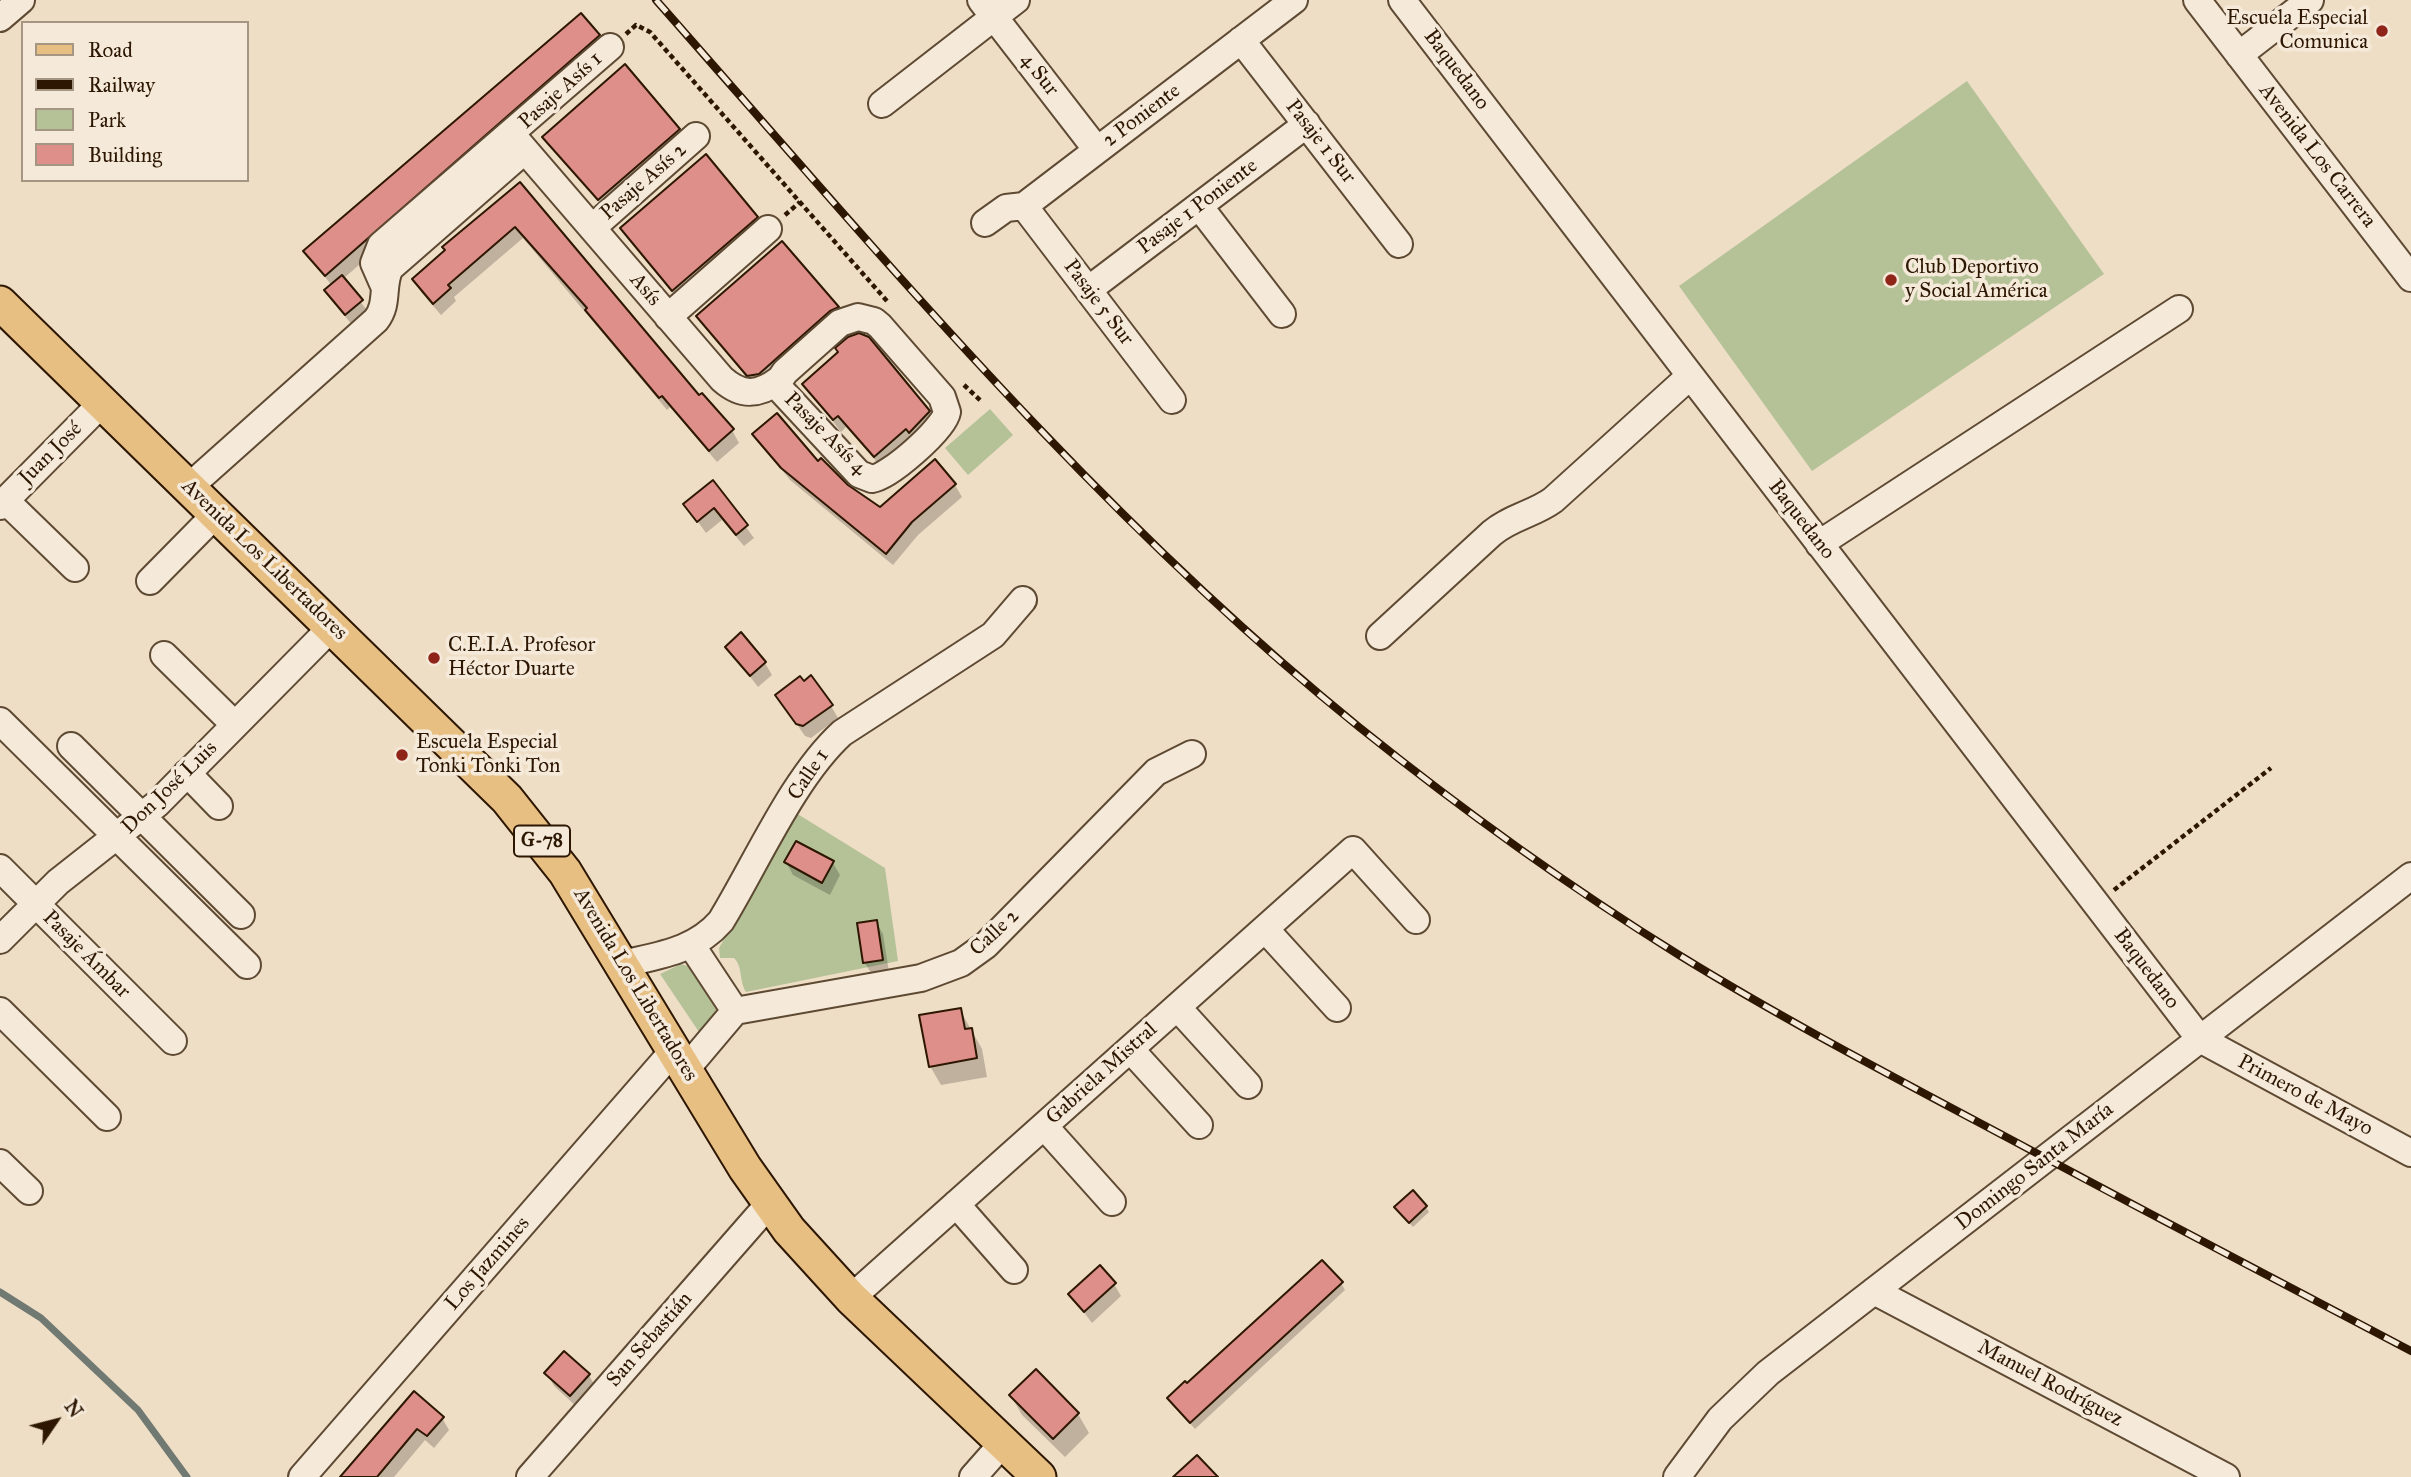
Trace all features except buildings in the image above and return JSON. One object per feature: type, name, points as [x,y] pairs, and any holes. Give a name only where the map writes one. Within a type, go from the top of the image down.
[{"type":"main road","name":"Avenida Los Libertadores","points":[[0,303],[474,766],[537,834],[565,872],[623,964],[769,1204],[809,1254],[851,1298],[1039,1477]]},
{"type":"street","points":[[0,18],[21,0]]},
{"type":"street","points":[[882,104],[988,9],[1016,0]]},
{"type":"street","name":"2 Poniente","points":[[985,223],[1006,208],[1024,206],[1294,0]]},
{"type":"street","name":"Avenida Los Carrera","points":[[2197,0],[2411,278]]},
{"type":"street","points":[[2239,55],[2310,0]]},
{"type":"street","name":"Baquedano","points":[[1408,2],[1690,376],[2200,1039]]},
{"type":"street","name":"4 Sur","points":[[988,9],[1097,150]]},
{"type":"street","name":"Pasaje 1 Sur","points":[[1241,40],[1399,244]]},
{"type":"street","name":"Pasaje Asís 1","points":[[519,142],[610,47]]},
{"type":"street","name":"Pasaje 1 Poniente","points":[[1088,290],[1307,124]]},
{"type":"street","name":"Pasaje Asís 2","points":[[592,228],[696,136]]},
{"type":"street","points":[[189,488],[376,320],[384,306],[385,288],[374,263],[381,245],[519,142]]},
{"type":"street","name":"Asís","points":[[519,142],[730,386],[740,391],[762,392],[779,380]]},
{"type":"street","name":"Pasaje 5 Sur","points":[[1024,206],[1172,400]]},
{"type":"street","points":[[1199,206],[1282,314]]},
{"type":"street","points":[[668,317],[768,229]]},
{"type":"street","points":[[1819,544],[2179,309]]},
{"type":"street","name":"Pasaje Asís 4","points":[[867,318],[880,326],[942,397],[947,408],[946,419],[885,474],[879,478],[865,478],[790,404],[779,388],[779,380],[839,323],[848,319],[867,318]]},
{"type":"street","points":[[1380,636],[1492,533],[1510,520],[1541,509],[1553,500],[1690,376]]},
{"type":"street","name":"Juan José","points":[[3,503],[102,403]]},
{"type":"street","points":[[3,503],[75,568]]},
{"type":"street","points":[[150,581],[216,514]]},
{"type":"street","name":"Calle 1","points":[[623,964],[692,946],[721,920],[806,774],[826,747],[842,733],[993,635],[1023,600]]},
{"type":"street","name":"Don José Luis","points":[[0,940],[58,882],[143,816],[332,627]]},
{"type":"street","points":[[163,655],[235,724]]},
{"type":"street","points":[[0,721],[247,965]]},
{"type":"street","points":[[71,746],[241,915]]},
{"type":"street","name":"Calle 2","points":[[735,1011],[921,978],[961,963],[986,945],[1156,772],[1192,754]]},
{"type":"street","points":[[187,774],[219,806]]},
{"type":"street","name":"Gabriela Mistral","points":[[851,1298],[1353,850],[1416,920]]},
{"type":"street","name":"Pasaje Ámbar","points":[[0,868],[173,1041]]},
{"type":"street","name":"Domingo Santa María","points":[[1677,1477],[1712,1428],[1743,1395],[2411,876]]},
{"type":"street","points":[[1265,929],[1337,1008]]},
{"type":"street","points":[[680,1060],[735,1011],[692,946]]},
{"type":"street","points":[[1177,1007],[1248,1084]]},
{"type":"street","points":[[0,1011],[107,1117]]},
{"type":"street","name":"Primero de Mayo","points":[[2200,1039],[2411,1153]]},
{"type":"street","points":[[1130,1049],[1199,1125]]},
{"type":"street","name":"Los Jazmines","points":[[302,1477],[680,1060]]},
{"type":"street","points":[[1044,1126],[1112,1202]]},
{"type":"street","points":[[0,1163],[29,1191]]},
{"type":"street","name":"San Sebastián","points":[[530,1477],[769,1204]]},
{"type":"street","points":[[956,1204],[1014,1270]]},
{"type":"street","name":"Manuel Rodríguez","points":[[1874,1291],[2226,1477]]},
{"type":"street","points":[[973,1477],[1003,1443]]},
{"type":"path","points":[[636,25],[650,32],[726,115],[890,304]]},
{"type":"path","points":[[958,380],[981,401]]},
{"type":"path","points":[[2114,889],[2271,768]]},
{"type":"green space","name":"Club Deportivo y Social América","points":[[1967,81],[2104,274],[1812,471],[1679,286]]},
{"type":"green space","points":[[990,409],[1013,435],[968,475],[945,448]]},
{"type":"green space","points":[[796,813],[885,868],[898,961],[746,992],[737,962],[734,958],[720,958],[719,948]]},
{"type":"green space","points":[[681,964],[697,969],[719,1005],[719,1016],[711,1026],[699,1032],[660,974]]},
{"type":"waterway","points":[[0,1292],[41,1318],[138,1410],[187,1477]]},
{"type":"railway","points":[[656,0],[907,285],[1079,470],[1169,559],[1262,645],[1436,788],[1597,902],[1764,1005],[1936,1100],[2411,1351]]},
{"type":"place","name":"Escuela Especial Comunica","points":[[2382,31]]},
{"type":"place","name":"Club Deportivo y Social América","points":[[1891,280]]},
{"type":"place","name":"C.E.I.A. Profesor Héctor Duarte","points":[[434,658]]},
{"type":"place","name":"Escuela Especial Tonki Tonki Ton","points":[[402,755]]}]
